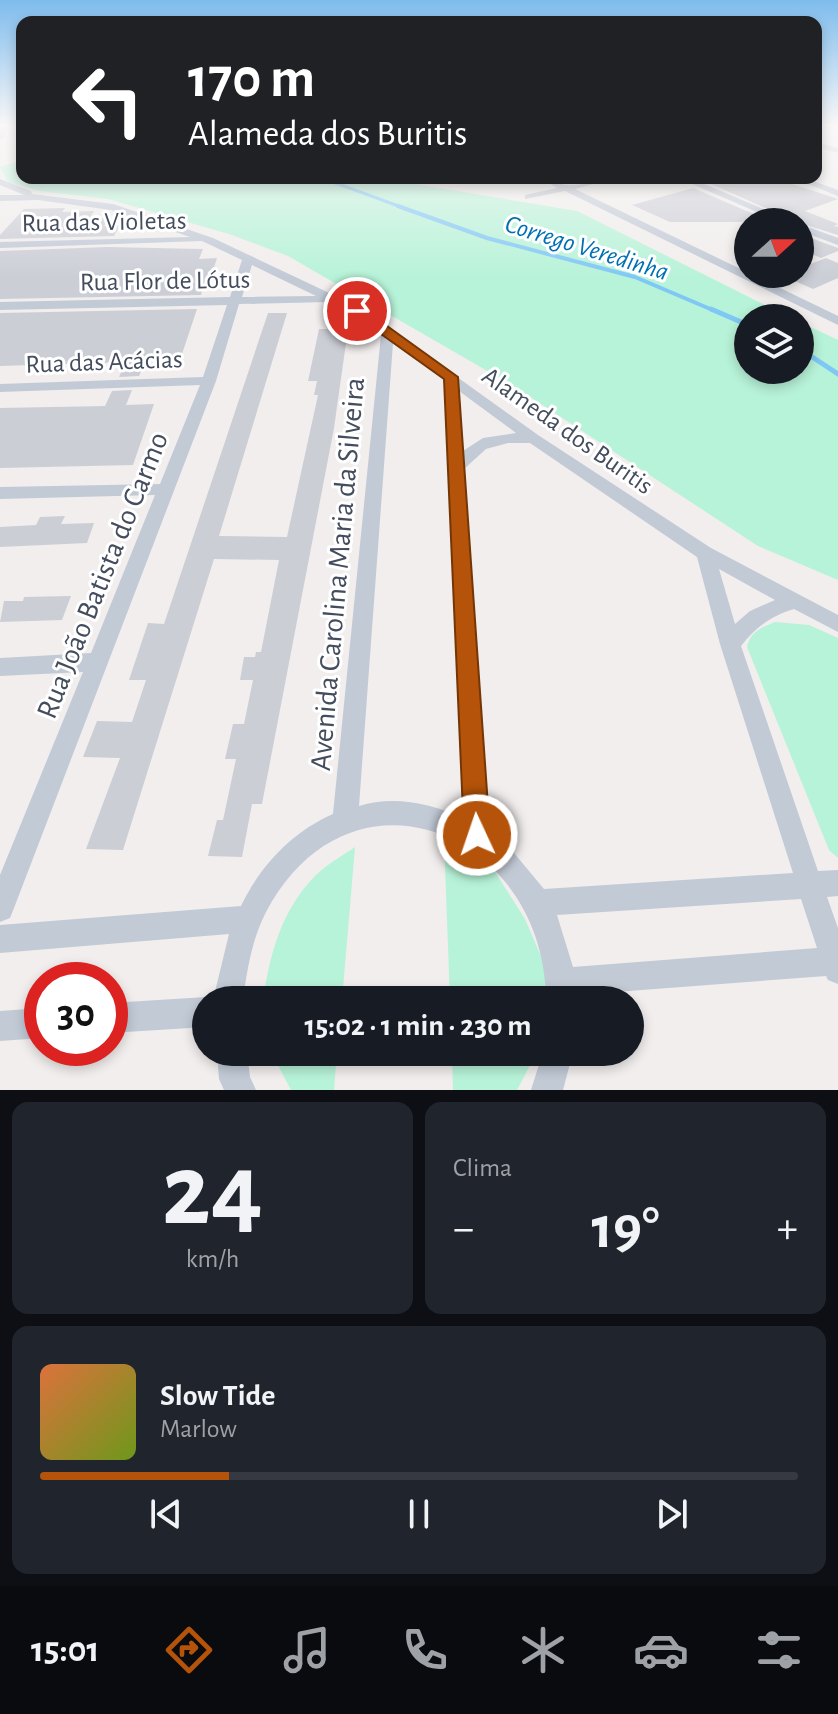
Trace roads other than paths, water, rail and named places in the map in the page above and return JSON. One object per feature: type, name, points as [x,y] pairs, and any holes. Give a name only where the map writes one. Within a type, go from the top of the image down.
[{"type":"street","points":[[0,182],[38,197]]},
{"type":"street","points":[[558,184],[838,321]]},
{"type":"street","points":[[528,197],[584,184]]},
{"type":"street","points":[[697,184],[755,208]]},
{"type":"street","points":[[813,184],[838,193]]},
{"type":"street","name":"Alameda dos Buritis","points":[[0,198],[38,197],[113,207],[209,240],[357,311],[533,438],[705,553],[838,624]]},
{"type":"street","points":[[136,242],[168,226]]},
{"type":"street","points":[[814,233],[838,242]]},
{"type":"street","name":"Rua das Violetas","points":[[0,245],[209,240]]},
{"type":"street","name":"Rua João Batista do Carmo","points":[[0,908],[209,381],[248,259]]},
{"type":"street","name":"Rua Flor de Lótus","points":[[0,306],[330,299]]},
{"type":"street","name":"Avenida Carolina Maria da Silveira","points":[[345,822],[388,332]]},
{"type":"street","points":[[451,377],[477,835]]},
{"type":"street","name":"Rua das Acácias","points":[[0,388],[209,381]]},
{"type":"street","points":[[455,470],[480,444],[493,439],[533,438]]},
{"type":"street","points":[[0,493],[166,489]]},
{"type":"street","points":[[612,986],[837,964],[807,884],[730,644],[705,553]]},
{"type":"street","points":[[730,644],[746,623],[762,611],[793,602]]},
{"type":"street","points":[[0,667],[98,662]]},
{"type":"street","points":[[230,986],[233,962],[248,919],[274,875],[307,843],[345,822],[390,811],[435,816],[477,835],[511,864],[538,903],[553,940],[560,986]]},
{"type":"street","points":[[538,903],[838,883]]},
{"type":"street","points":[[0,939],[248,919]]},
{"type":"street","points":[[128,1017],[192,1013]]},
{"type":"street","points":[[0,1026],[24,1024]]},
{"type":"street","points":[[234,1066],[240,1090]]},
{"type":"street","points":[[547,1090],[554,1066]]},
{"type":"waterway","name":"Corrego Veredinha","points":[[338,184],[404,208]]},
{"type":"waterway","name":"Corrego Veredinha","points":[[398,206],[487,238],[635,277],[715,311]]},
{"type":"waterway","name":"Corrego Veredinha","points":[[711,309],[734,319]]},
{"type":"waterway","name":"Corrego Veredinha","points":[[814,358],[838,374]]}]
